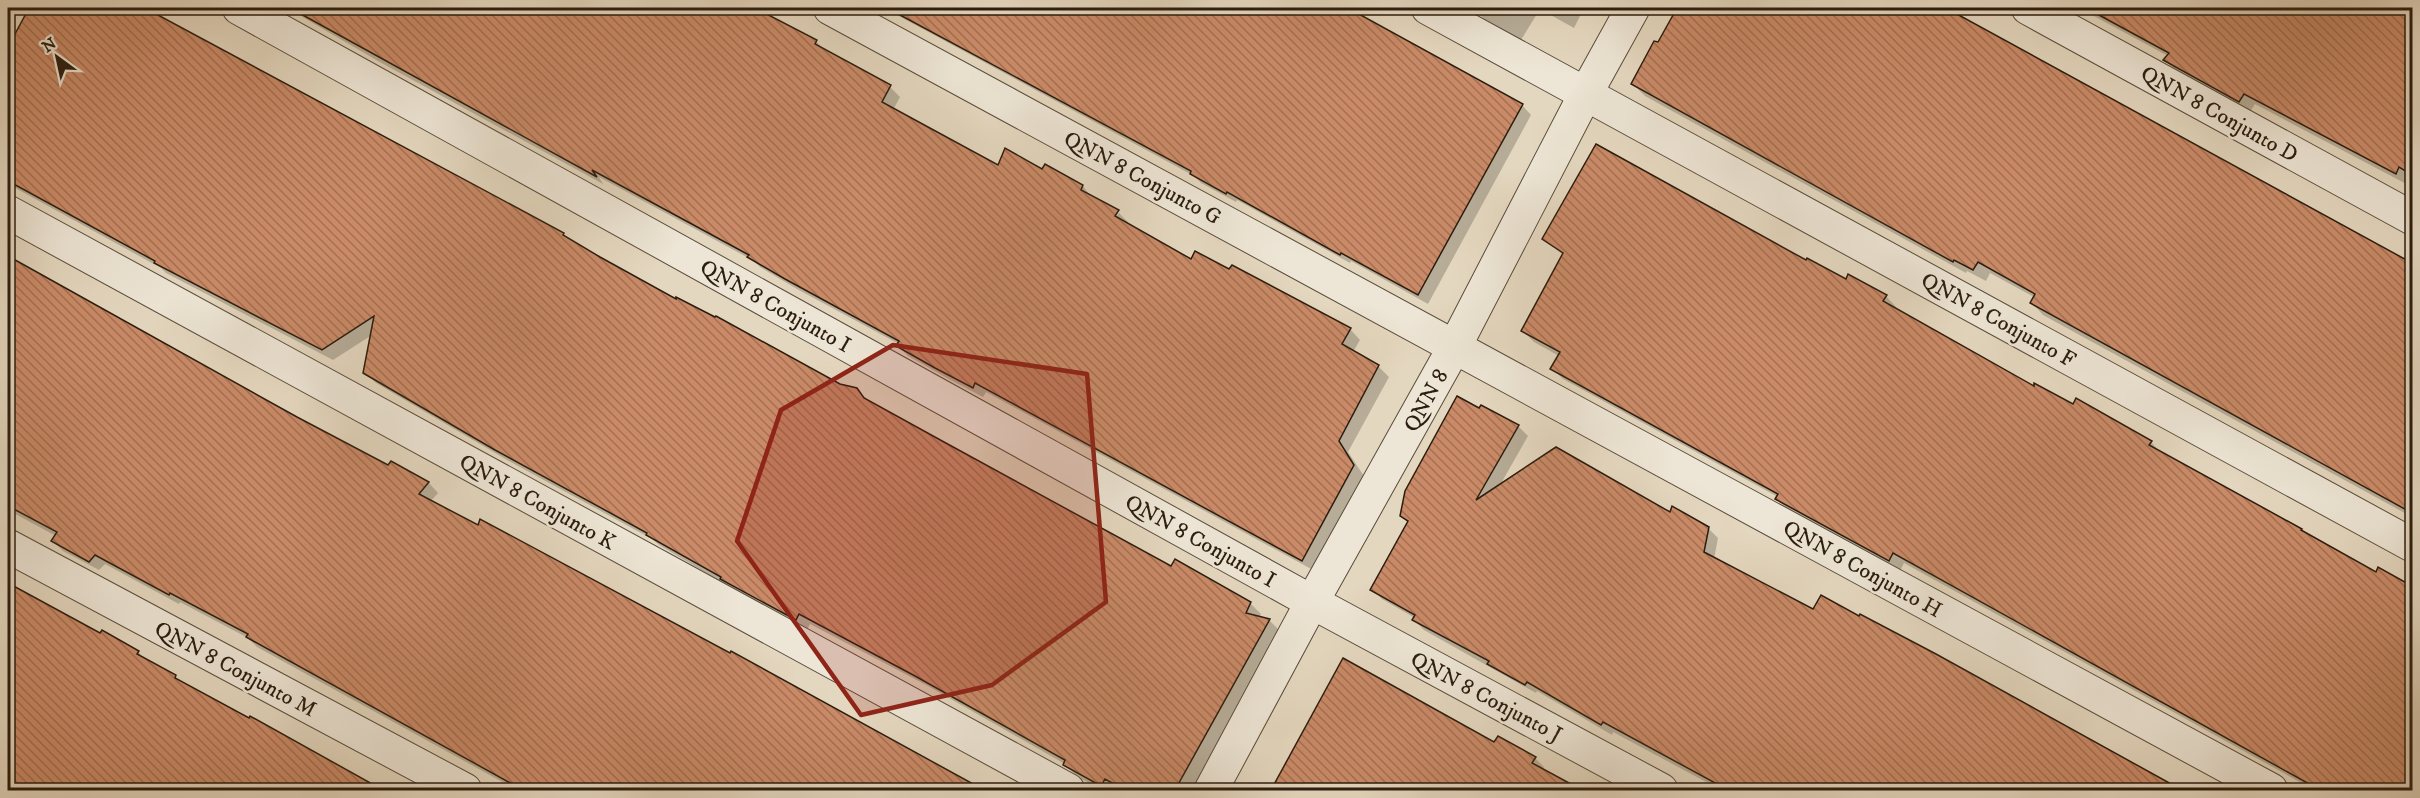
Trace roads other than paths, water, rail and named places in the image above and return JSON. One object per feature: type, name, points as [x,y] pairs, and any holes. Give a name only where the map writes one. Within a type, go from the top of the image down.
[{"type":"street","name":"QNN 8 Conjunto I","points":[[239,8],[1312,602]]},
{"type":"street","name":"QNN 8 Conjunto G","points":[[830,8],[1455,346]]},
{"type":"street","name":"QNN 8 Conjunto F","points":[[1428,8],[2412,545]]},
{"type":"street","name":"QNN 8","points":[[1211,790],[1312,602],[1455,346],[1586,93],[1634,8]]},
{"type":"street","name":"QNN 8 Conjunto D","points":[[2028,8],[2412,218]]},
{"type":"street","name":"QNN 8 Conjunto K","points":[[8,212],[1068,790]]},
{"type":"street","name":"QNN 8 Conjunto H","points":[[1455,346],[2271,790]]},
{"type":"street","name":"QNN 8 Conjunto M","points":[[8,546],[465,790]]},
{"type":"street","name":"QNN 8 Conjunto J","points":[[1312,602],[1661,790]]}]
